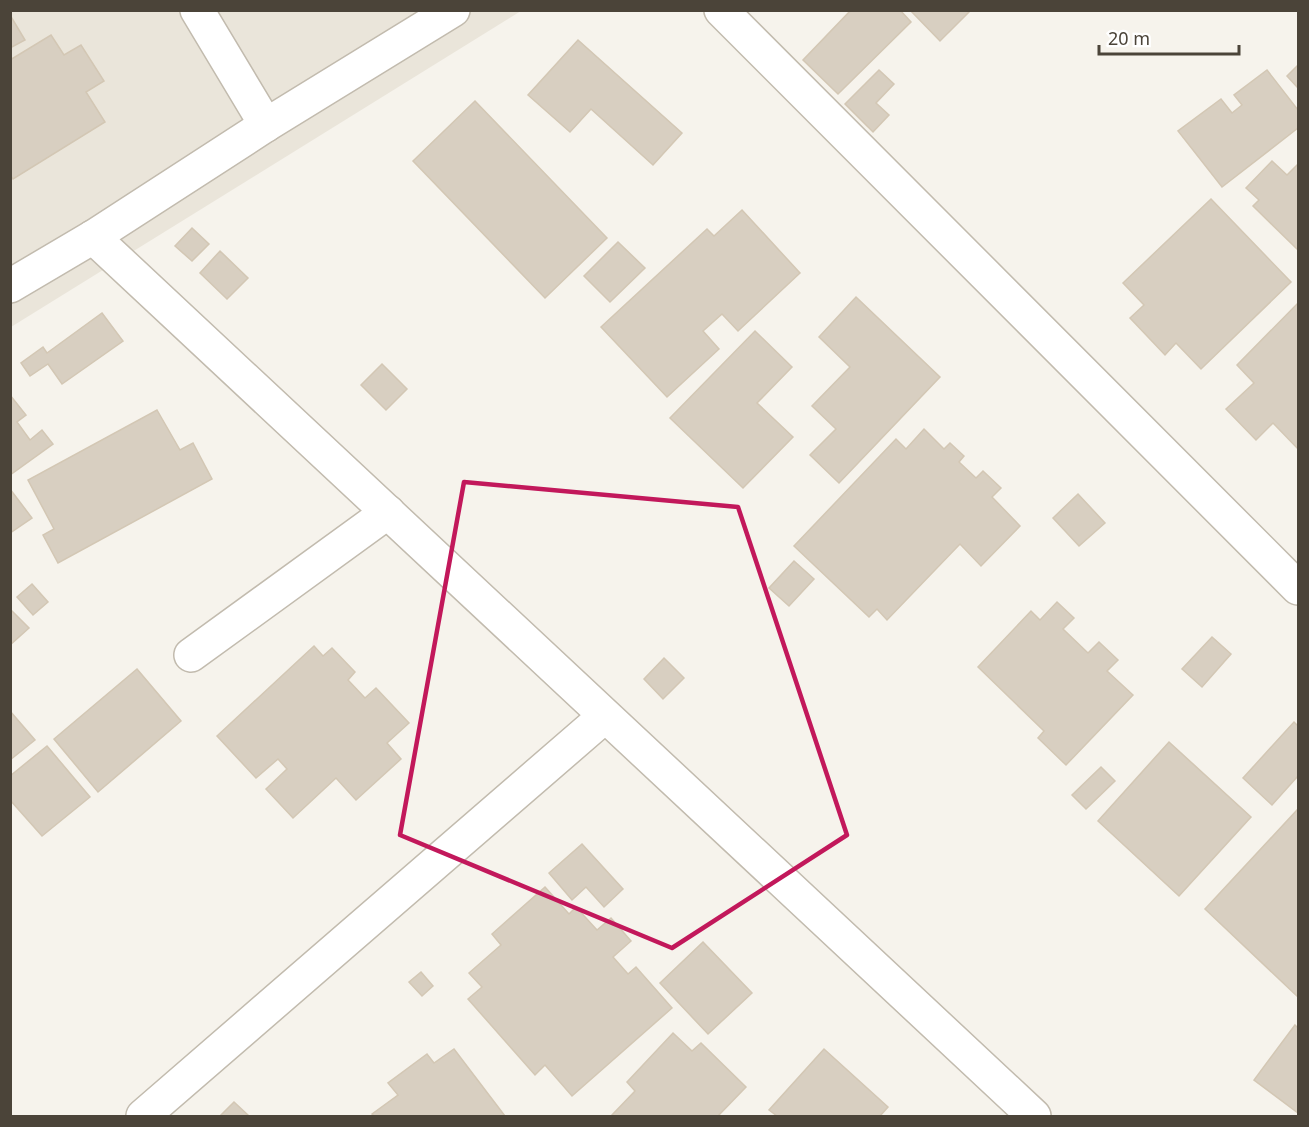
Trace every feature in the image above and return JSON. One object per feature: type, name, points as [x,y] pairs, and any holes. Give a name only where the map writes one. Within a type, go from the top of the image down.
[{"type":"street","points":[[197,10],[266,125]]},
{"type":"street","points":[[10,286],[93,237],[266,125],[453,10]]},
{"type":"street","points":[[721,10],[1299,588]]},
{"type":"street","points":[[93,237],[1034,1116]]},
{"type":"street","points":[[191,655],[388,512]]},
{"type":"street","points":[[143,1116],[605,716]]},
{"type":"highlighted area","points":[[464,482],[738,507],[847,835],[672,948],[400,835]]},
{"type":"shaded area","points":[[11,11],[521,11],[11,327]]},
{"type":"building","points":[[851,10],[900,10],[911,22],[838,94],[803,60]]},
{"type":"building","points":[[910,10],[971,10],[940,41]]},
{"type":"building","points":[[10,15],[25,40],[10,48]]},
{"type":"building","points":[[51,35],[64,55],[81,45],[104,81],[86,92],[105,122],[13,179],[10,175],[10,60]]},
{"type":"building","points":[[578,40],[682,133],[653,165],[591,109],[570,132],[528,95]]},
{"type":"building","points":[[1298,65],[1298,88],[1287,76]]},
{"type":"building","points":[[879,70],[894,84],[876,103],[889,115],[873,132],[845,104]]},
{"type":"building","points":[[1267,70],[1298,110],[1298,128],[1222,187],[1178,131],[1221,99],[1232,113],[1242,105],[1234,95]]},
{"type":"building","points":[[475,101],[607,238],[545,298],[413,161]]},
{"type":"building","points":[[1272,161],[1287,175],[1298,164],[1298,250],[1253,206],[1259,200],[1246,188]]},
{"type":"building","points":[[1211,199],[1291,282],[1201,369],[1176,343],[1165,355],[1130,318],[1144,305],[1123,283]]},
{"type":"building","points":[[742,210],[800,273],[738,331],[722,314],[703,331],[719,349],[667,397],[601,327],[707,229],[714,236]]},
{"type":"building","points":[[192,228],[209,244],[192,261],[175,246]]},
{"type":"building","points":[[618,242],[645,268],[610,302],[584,276]]},
{"type":"building","points":[[220,251],[248,278],[227,299],[200,273]]},
{"type":"building","points":[[856,297],[940,377],[839,483],[810,455],[836,429],[812,406],[850,367],[819,337]]},
{"type":"building","points":[[1298,303],[1298,449],[1273,423],[1256,440],[1226,409],[1254,383],[1237,365]]},
{"type":"building","points":[[102,313],[123,341],[62,384],[48,364],[30,376],[21,363],[43,347],[47,353]]},
{"type":"building","points":[[755,331],[792,367],[757,403],[793,437],[743,488],[670,418]]},
{"type":"building","points":[[382,364],[407,389],[386,410],[361,385]]},
{"type":"building","points":[[10,395],[26,415],[17,422],[30,440],[42,430],[53,444],[10,475]]},
{"type":"building","points":[[157,410],[180,450],[193,443],[212,479],[58,563],[43,535],[54,529],[28,480]]},
{"type":"building","points":[[924,429],[944,449],[950,443],[964,456],[959,462],[976,478],[983,471],[1001,488],[992,497],[1020,526],[981,566],[960,544],[887,620],[877,609],[869,617],[794,546],[896,439],[906,449]]},
{"type":"building","points":[[10,489],[32,518],[10,533]]},
{"type":"building","points":[[1078,494],[1105,523],[1079,546],[1053,518]]},
{"type":"building","points":[[794,561],[814,579],[789,606],[769,588]]},
{"type":"building","points":[[32,584],[48,602],[33,615],[17,597]]},
{"type":"building","points":[[1057,602],[1074,618],[1063,629],[1088,653],[1099,642],[1118,660],[1107,671],[1133,695],[1066,765],[1038,738],[1044,731],[978,667],[1031,611],[1040,620]]},
{"type":"building","points":[[10,609],[29,628],[10,645]]},
{"type":"building","points":[[1212,637],[1231,654],[1202,687],[1182,669]]},
{"type":"building","points":[[314,646],[323,656],[332,648],[355,672],[348,680],[365,698],[376,688],[409,723],[387,743],[401,759],[356,800],[336,778],[293,818],[266,789],[287,769],[278,759],[256,778],[217,736]]},
{"type":"building","points":[[664,658],[684,678],[663,699],[644,679]]},
{"type":"building","points":[[137,669],[181,721],[98,792],[54,739]]},
{"type":"building","points":[[10,711],[35,740],[10,760]]},
{"type":"building","points":[[1294,722],[1298,726],[1298,776],[1272,805],[1243,778]]},
{"type":"building","points":[[1169,742],[1251,817],[1179,896],[1098,821]]},
{"type":"building","points":[[47,746],[90,797],[42,836],[10,800],[10,776]]},
{"type":"building","points":[[1101,767],[1115,781],[1086,809],[1072,795]]},
{"type":"building","points":[[1298,809],[1298,997],[1205,909]]},
{"type":"building","points":[[582,844],[623,889],[604,907],[586,887],[572,900],[549,873]]},
{"type":"building","points":[[545,887],[569,914],[576,907],[597,930],[611,918],[631,941],[613,957],[628,974],[636,967],[672,1008],[572,1096],[545,1065],[535,1075],[468,999],[482,987],[469,973],[501,945],[492,934]]},
{"type":"building","points":[[703,942],[752,993],[708,1034],[660,983]]},
{"type":"building","points":[[421,972],[433,986],[422,996],[409,982]]},
{"type":"building","points":[[1295,1025],[1298,1028],[1298,1113],[1254,1080]]},
{"type":"building","points":[[673,1033],[692,1051],[701,1043],[746,1087],[718,1116],[611,1116],[635,1091],[627,1082]]},
{"type":"building","points":[[454,1049],[505,1116],[374,1116],[372,1114],[398,1095],[388,1083],[427,1054],[434,1063]]},
{"type":"building","points":[[824,1049],[888,1107],[880,1116],[777,1116],[769,1110]]},
{"type":"building","points":[[234,1102],[249,1116],[220,1116]]}]
